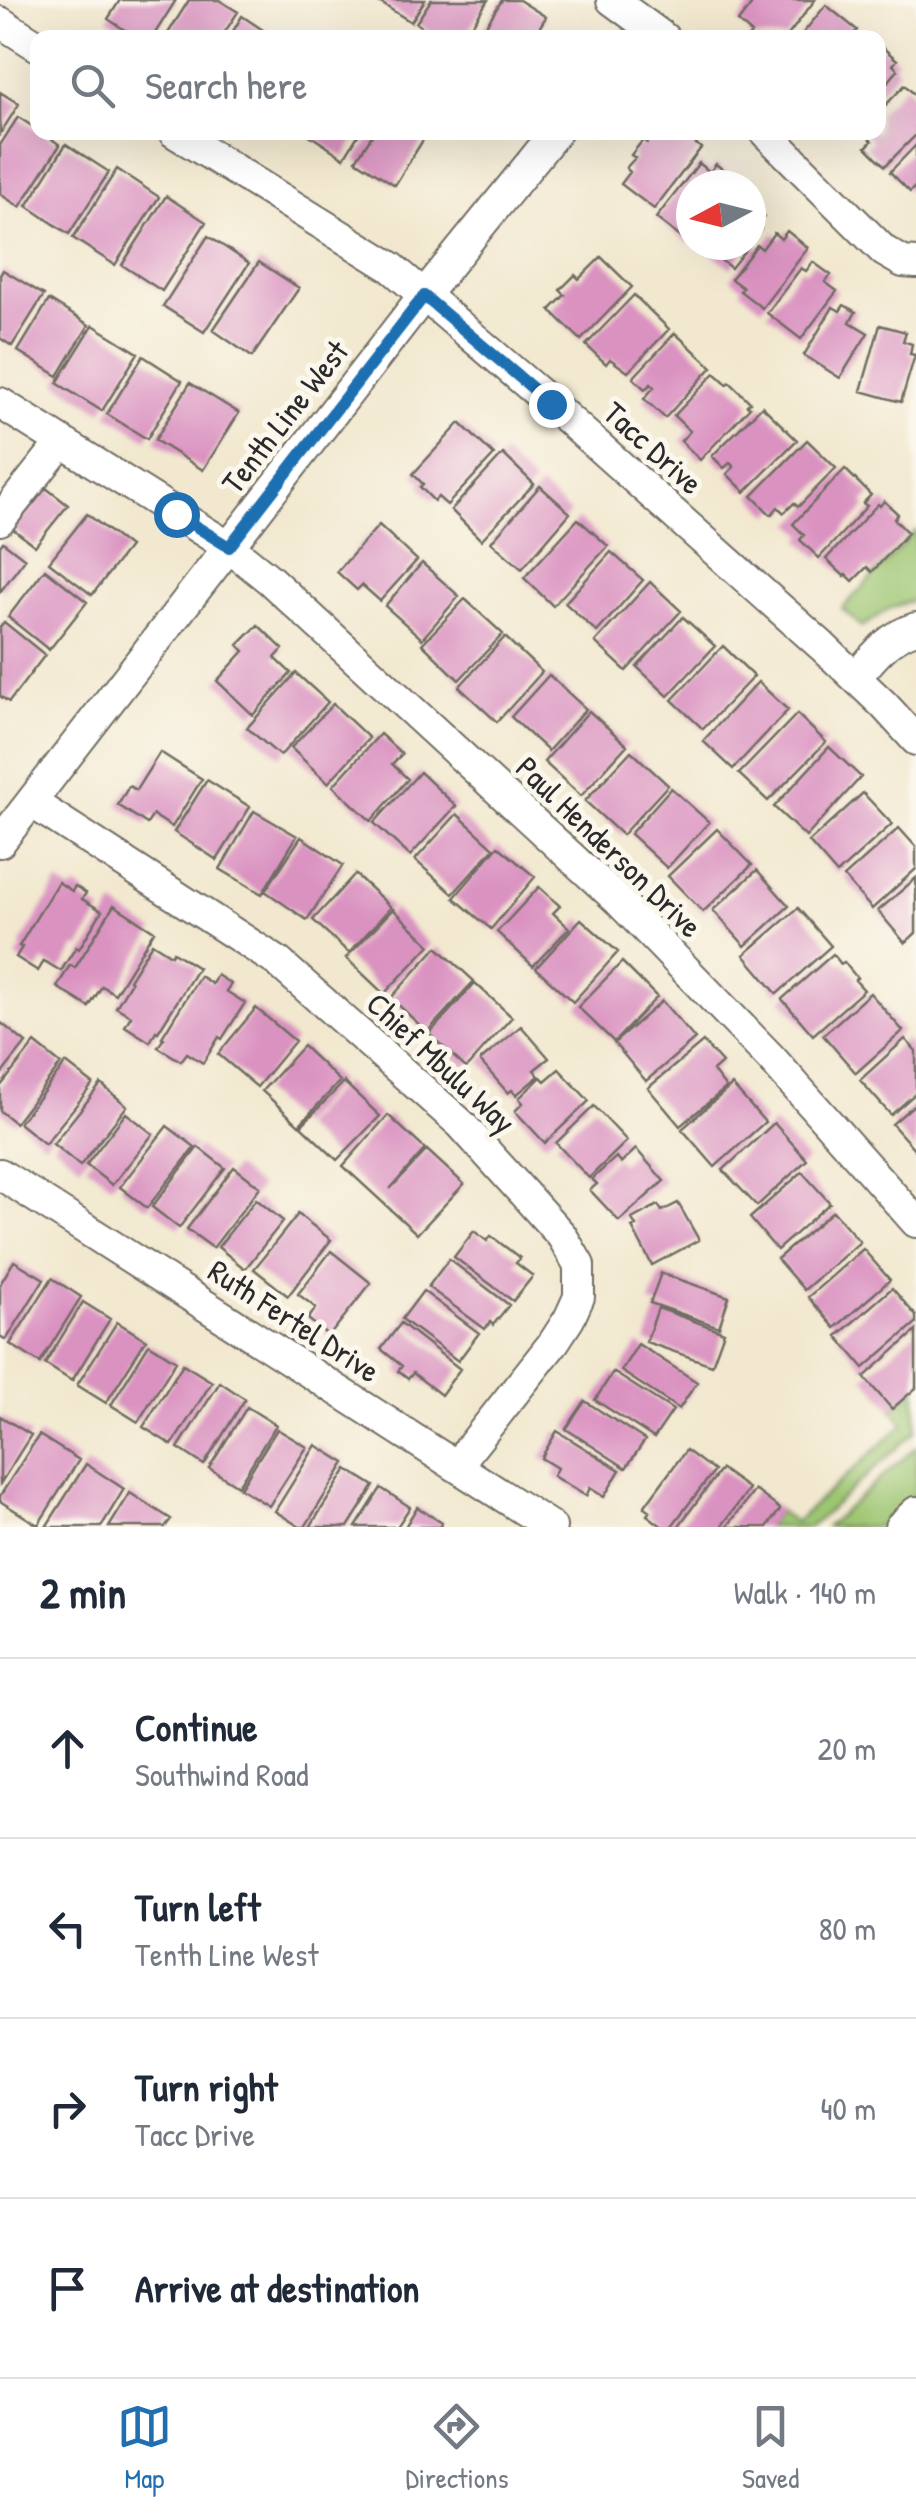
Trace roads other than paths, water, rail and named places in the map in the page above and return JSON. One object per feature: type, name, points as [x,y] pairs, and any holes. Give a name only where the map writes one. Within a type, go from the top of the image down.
[{"type":"street","points":[[612,0],[648,24]]},
{"type":"street","points":[[0,22],[30,41]]},
{"type":"street","name":"Tacc Drive","points":[[187,140],[391,267],[856,677],[916,740]]},
{"type":"street","name":"Tenth Line West","points":[[0,842],[550,140]]},
{"type":"street","points":[[773,140],[884,251],[903,262],[916,262]]},
{"type":"street","name":"Paul Henderson Drive","points":[[0,404],[229,547],[270,579],[619,900],[772,1058],[916,1222]]},
{"type":"street","points":[[0,520],[62,442]]},
{"type":"street","points":[[856,677],[894,636],[916,628]]},
{"type":"street","name":"Chief Mbulu Way","points":[[31,802],[278,962],[461,1124],[562,1236],[579,1266],[579,1296],[569,1319],[456,1466]]},
{"type":"street","name":"Ruth Fertel Drive","points":[[0,1174],[551,1527]]},
{"type":"street","points":[[900,1527],[916,1512]]}]
